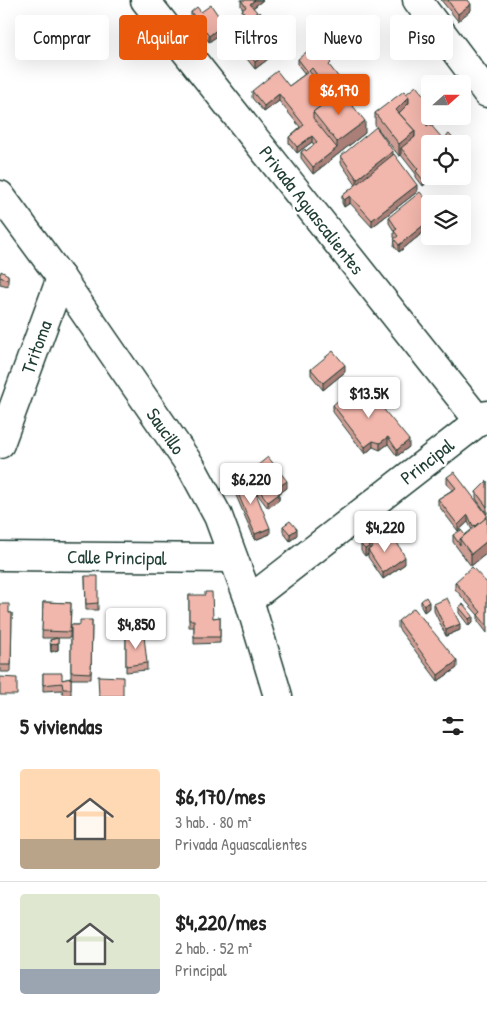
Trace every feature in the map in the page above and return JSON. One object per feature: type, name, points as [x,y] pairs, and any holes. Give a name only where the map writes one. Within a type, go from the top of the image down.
[{"type":"street","name":"Privada Aguascalientes","points":[[145,0],[483,418]]},
{"type":"street","points":[[417,0],[487,93]]},
{"type":"street","name":"Saucillo","points":[[0,195],[61,278],[192,468],[218,516],[249,600],[278,696]]},
{"type":"street","name":"Tritoma","points":[[0,444],[61,278]]},
{"type":"street","name":"Principal","points":[[249,600],[483,418]]},
{"type":"street","name":"Calle Principal","points":[[0,556],[233,558]]},
{"type":"building","points":[[241,0],[255,0],[250,4],[257,12],[252,15],[246,15],[242,10],[246,7]]},
{"type":"building","points":[[449,0],[468,0],[471,4],[458,14]]},
{"type":"building","points":[[211,5],[218,15],[217,30],[209,36],[207,33],[207,15],[193,15],[191,12],[197,7],[201,12]]},
{"type":"building","points":[[306,52],[306,60],[329,60],[331,63],[329,65],[347,88],[333,97],[312,68],[309,71],[331,98],[313,112],[313,118],[337,148],[313,167],[301,152],[305,149],[306,151],[317,142],[312,136],[297,147],[289,137],[304,125],[279,94],[264,106],[252,91],[277,71],[289,86],[308,72],[298,59]]},
{"type":"building","points":[[416,86],[421,92],[421,125],[431,125],[440,135],[421,135],[421,177],[416,171],[418,169],[401,148],[415,137],[415,131],[399,113],[409,103],[409,97],[406,94]]},
{"type":"building","points":[[341,91],[365,121],[337,142],[313,112]]},
{"type":"building","points":[[404,91],[409,97],[396,110],[415,131],[399,144],[375,113]]},
{"type":"building","points":[[376,127],[393,151],[357,179],[341,156]]},
{"type":"building","points":[[394,154],[417,185],[372,220],[350,196],[344,200],[342,196]]},
{"type":"building","points":[[420,192],[422,195],[421,227],[399,245],[394,239],[398,236],[394,231],[397,229],[389,217]]},
{"type":"building","points":[[1,271],[8,275],[8,280],[0,277]]},
{"type":"building","points":[[333,351],[345,365],[323,383],[311,369]]},
{"type":"building","points":[[361,382],[409,440],[397,450],[388,437],[380,443],[373,441],[365,447],[333,405],[341,398],[345,404],[354,397],[349,390]]},
{"type":"building","points":[[268,457],[287,481],[276,489],[279,494],[268,502],[247,474]]},
{"type":"building","points":[[241,472],[246,486],[252,484],[270,528],[255,534],[232,479]]},
{"type":"building","points":[[454,472],[487,515],[476,526],[473,526],[468,515],[458,525],[438,499],[456,488],[447,477]]},
{"type":"building","points":[[487,481],[487,507],[476,492]]},
{"type":"building","points":[[487,517],[487,541],[471,554],[460,539]]},
{"type":"building","points":[[290,521],[297,529],[290,534],[283,526]]},
{"type":"building","points":[[461,530],[465,535],[460,539],[460,545],[453,535]]},
{"type":"building","points":[[380,533],[388,544],[395,539],[405,557],[383,573],[368,550],[373,547],[368,541]]},
{"type":"building","points":[[366,541],[370,546],[365,549],[361,545]]},
{"type":"building","points":[[472,567],[487,583],[487,626],[478,615],[481,612],[455,582]]},
{"type":"building","points":[[85,576],[98,576],[98,603],[86,604]]},
{"type":"building","points":[[205,592],[212,592],[213,618],[220,617],[220,637],[194,637],[194,620],[189,620],[189,595],[205,595]]},
{"type":"building","points":[[426,597],[429,602],[424,605],[421,601]]},
{"type":"building","points":[[447,598],[460,624],[446,630],[434,604]]},
{"type":"building","points":[[43,602],[71,603],[70,632],[42,631]]},
{"type":"building","points":[[0,604],[9,604],[9,613],[12,613],[11,665],[0,665]]},
{"type":"building","points":[[463,604],[473,616],[469,619],[459,607]]},
{"type":"building","points":[[414,608],[457,661],[438,675],[398,621]]},
{"type":"building","points":[[80,620],[92,620],[91,673],[71,672],[71,625],[80,625]]},
{"type":"building","points":[[126,635],[144,636],[147,663],[126,666]]},
{"type":"building","points":[[58,638],[58,643],[51,645],[50,640]]},
{"type":"building","points":[[43,673],[62,673],[62,680],[71,678],[71,689],[63,689],[62,683],[43,685]]},
{"type":"building","points":[[98,676],[123,677],[123,696],[99,696]]},
{"type":"building","points":[[0,677],[17,678],[17,695],[0,695]]}]
